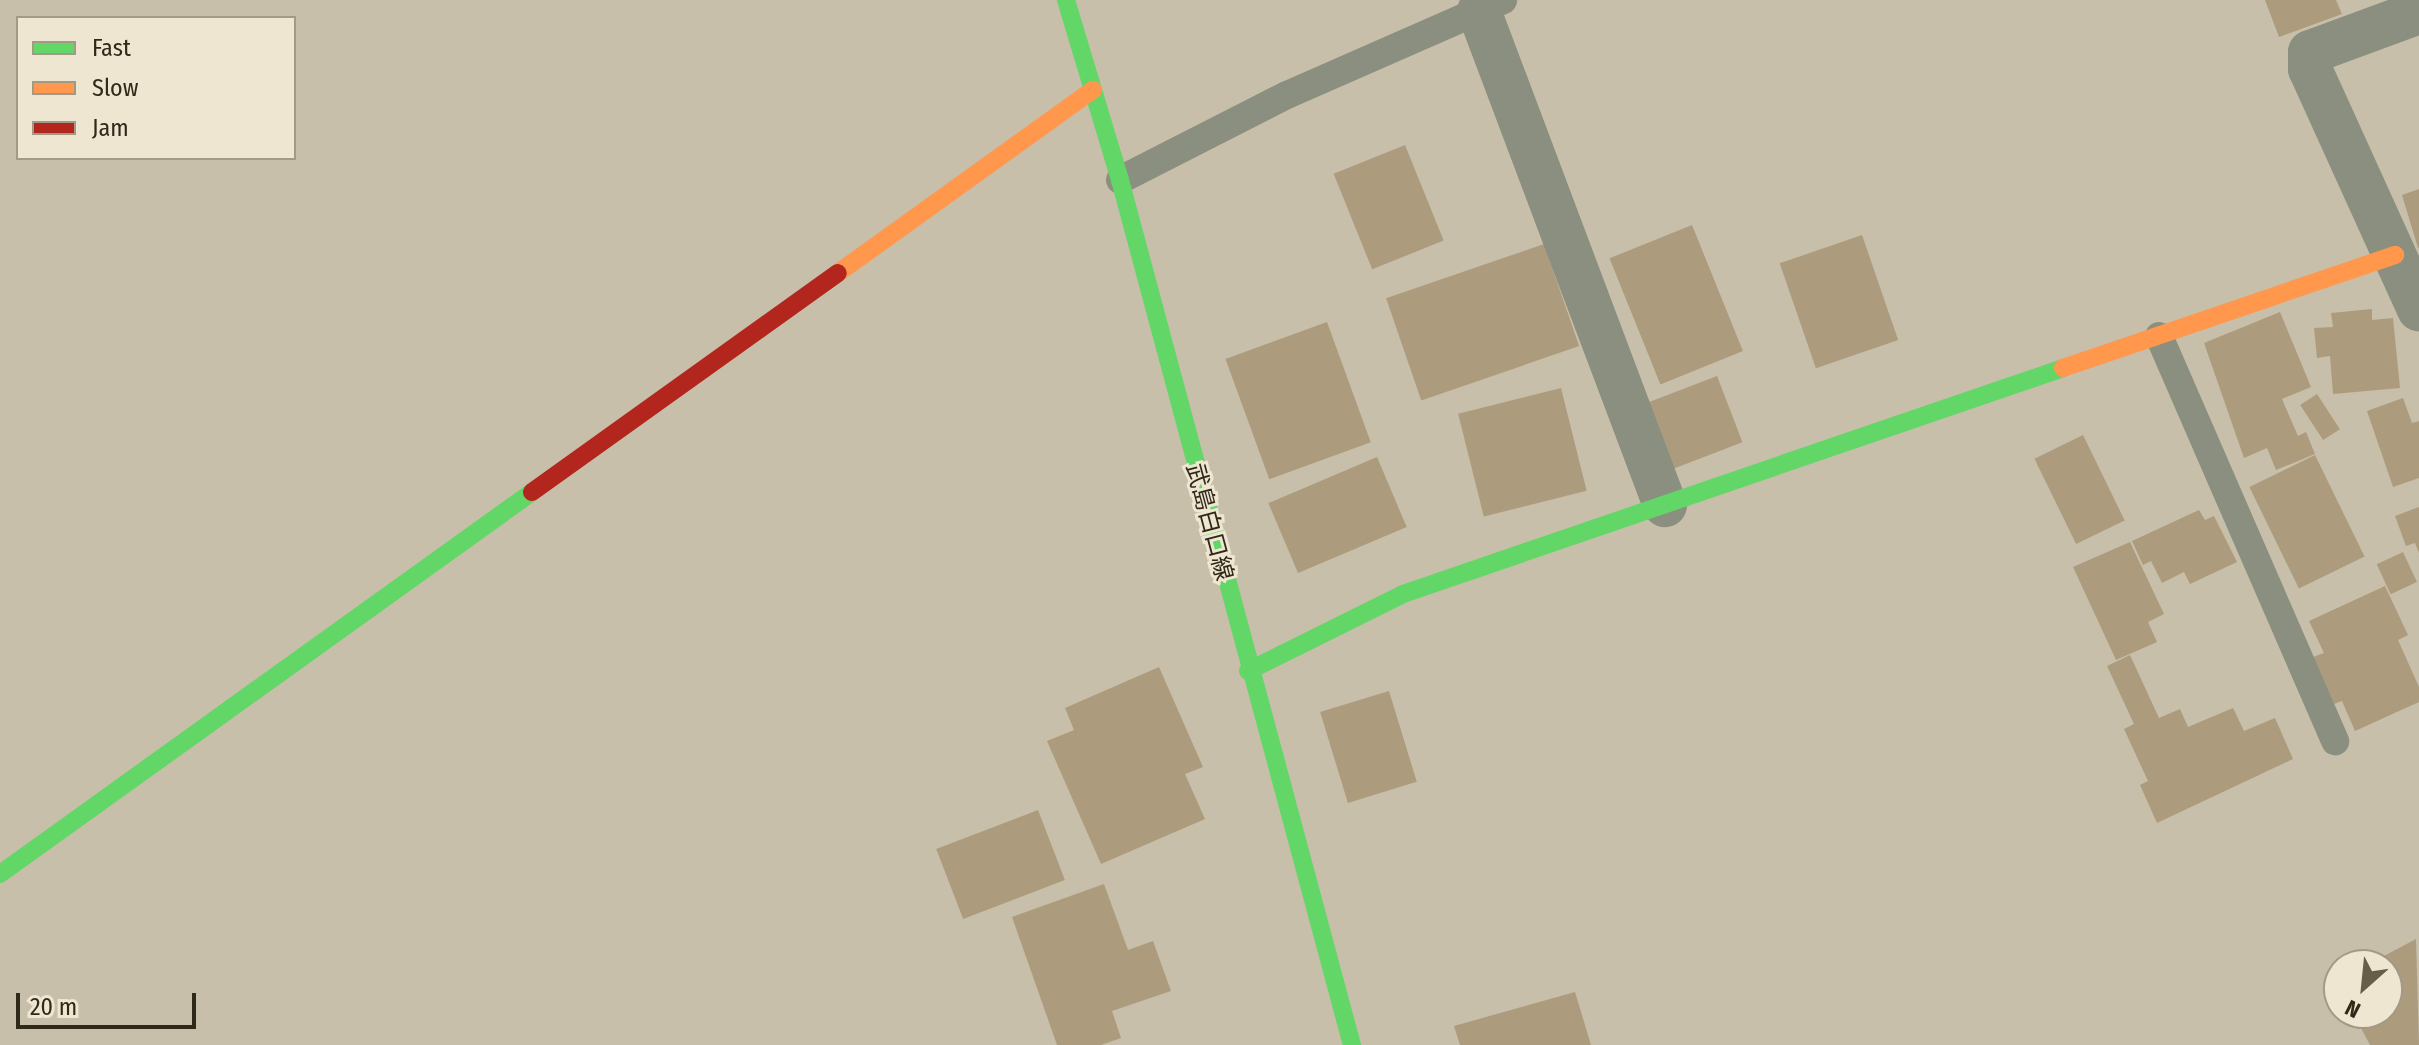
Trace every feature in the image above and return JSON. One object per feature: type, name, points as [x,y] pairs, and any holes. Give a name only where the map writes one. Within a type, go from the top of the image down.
[{"type":"street","name":"武島白口線","points":[[1066,0],[1120,180],[1248,671],[1352,1045]]},
{"type":"street","points":[[1491,6],[1665,505]]},
{"type":"street","points":[[1248,671],[1403,594],[2159,336],[2409,275],[2310,69],[2310,52],[2419,12]]},
{"type":"street","points":[[0,874],[1093,90]]},
{"type":"lane","points":[[1120,180],[1287,95],[1491,6]]},
{"type":"lane","points":[[2159,336],[2335,741]]},
{"type":"building","points":[[2265,0],[2336,0],[2342,14],[2279,37]]},
{"type":"building","points":[[1405,145],[1444,240],[1372,269],[1334,174]]},
{"type":"building","points":[[2419,189],[2419,248],[2418,248],[2402,195]]},
{"type":"building","points":[[1692,225],[1743,351],[1660,384],[1609,258]]},
{"type":"building","points":[[1862,235],[1898,340],[1816,368],[1780,263]]},
{"type":"building","points":[[1544,244],[1579,346],[1421,400],[1386,298]]},
{"type":"building","points":[[2372,309],[2372,320],[2393,318],[2400,388],[2333,394],[2330,356],[2317,358],[2314,328],[2333,327],[2331,313]]},
{"type":"building","points":[[2280,312],[2311,387],[2282,399],[2298,436],[2306,432],[2315,454],[2276,470],[2267,448],[2244,458],[2204,343]]},
{"type":"building","points":[[1327,322],[1371,442],[1269,479],[1226,359]]},
{"type":"building","points":[[1717,376],[1742,442],[1673,469],[1648,403]]},
{"type":"building","points":[[1561,388],[1587,491],[1484,516],[1458,414]]},
{"type":"building","points":[[2317,394],[2340,429],[2323,440],[2300,405]]},
{"type":"building","points":[[2403,398],[2412,423],[2419,421],[2419,478],[2393,487],[2367,411]]},
{"type":"building","points":[[2083,435],[2125,520],[2076,544],[2034,459]]},
{"type":"building","points":[[2315,455],[2365,557],[2299,589],[2249,487]]},
{"type":"building","points":[[1377,457],[1407,527],[1298,573],[1268,503]]},
{"type":"building","points":[[2419,507],[2419,553],[2415,543],[2406,546],[2395,516]]},
{"type":"building","points":[[2199,510],[2205,520],[2214,516],[2237,562],[2190,584],[2184,572],[2162,583],[2151,561],[2143,565],[2132,541]]},
{"type":"building","points":[[2130,542],[2164,614],[2148,622],[2157,642],[2116,660],[2073,567]]},
{"type":"building","points":[[2403,552],[2417,582],[2391,594],[2377,564]]},
{"type":"building","points":[[2385,586],[2408,635],[2398,640],[2419,687],[2419,702],[2355,731],[2342,701],[2334,704],[2313,657],[2324,653],[2309,621]]},
{"type":"building","points":[[2130,655],[2159,718],[2180,709],[2188,727],[2233,708],[2244,731],[2275,718],[2293,759],[2157,823],[2140,785],[2148,781],[2124,729],[2134,724],[2107,666]]},
{"type":"building","points":[[1159,667],[1203,767],[1185,774],[1205,819],[1101,864],[1047,741],[1074,730],[1065,708]]},
{"type":"building","points":[[1389,691],[1417,782],[1348,803],[1320,712]]},
{"type":"building","points":[[1038,810],[1065,880],[963,919],[936,849]]},
{"type":"building","points":[[1104,884],[1128,950],[1153,941],[1171,991],[1112,1011],[1121,1038],[1101,1045],[1057,1045],[1012,917]]},
{"type":"building","points":[[2416,939],[2419,1045],[2370,1045],[2362,1029],[2403,1029],[2403,949],[2397,949]]},
{"type":"building","points":[[1575,992],[1591,1045],[1460,1045],[1454,1026]]},
{"type":"traffic: fast","points":[[1066,0],[1120,180],[1352,1045]]},
{"type":"traffic: fast","points":[[1248,671],[1403,594],[2063,368]]},
{"type":"traffic: fast","points":[[0,874],[532,492]]},
{"type":"traffic: slow","points":[[838,273],[1093,90]]},
{"type":"traffic: slow","points":[[2063,368],[2395,255]]},
{"type":"traffic: jam","points":[[532,492],[838,273]]}]
